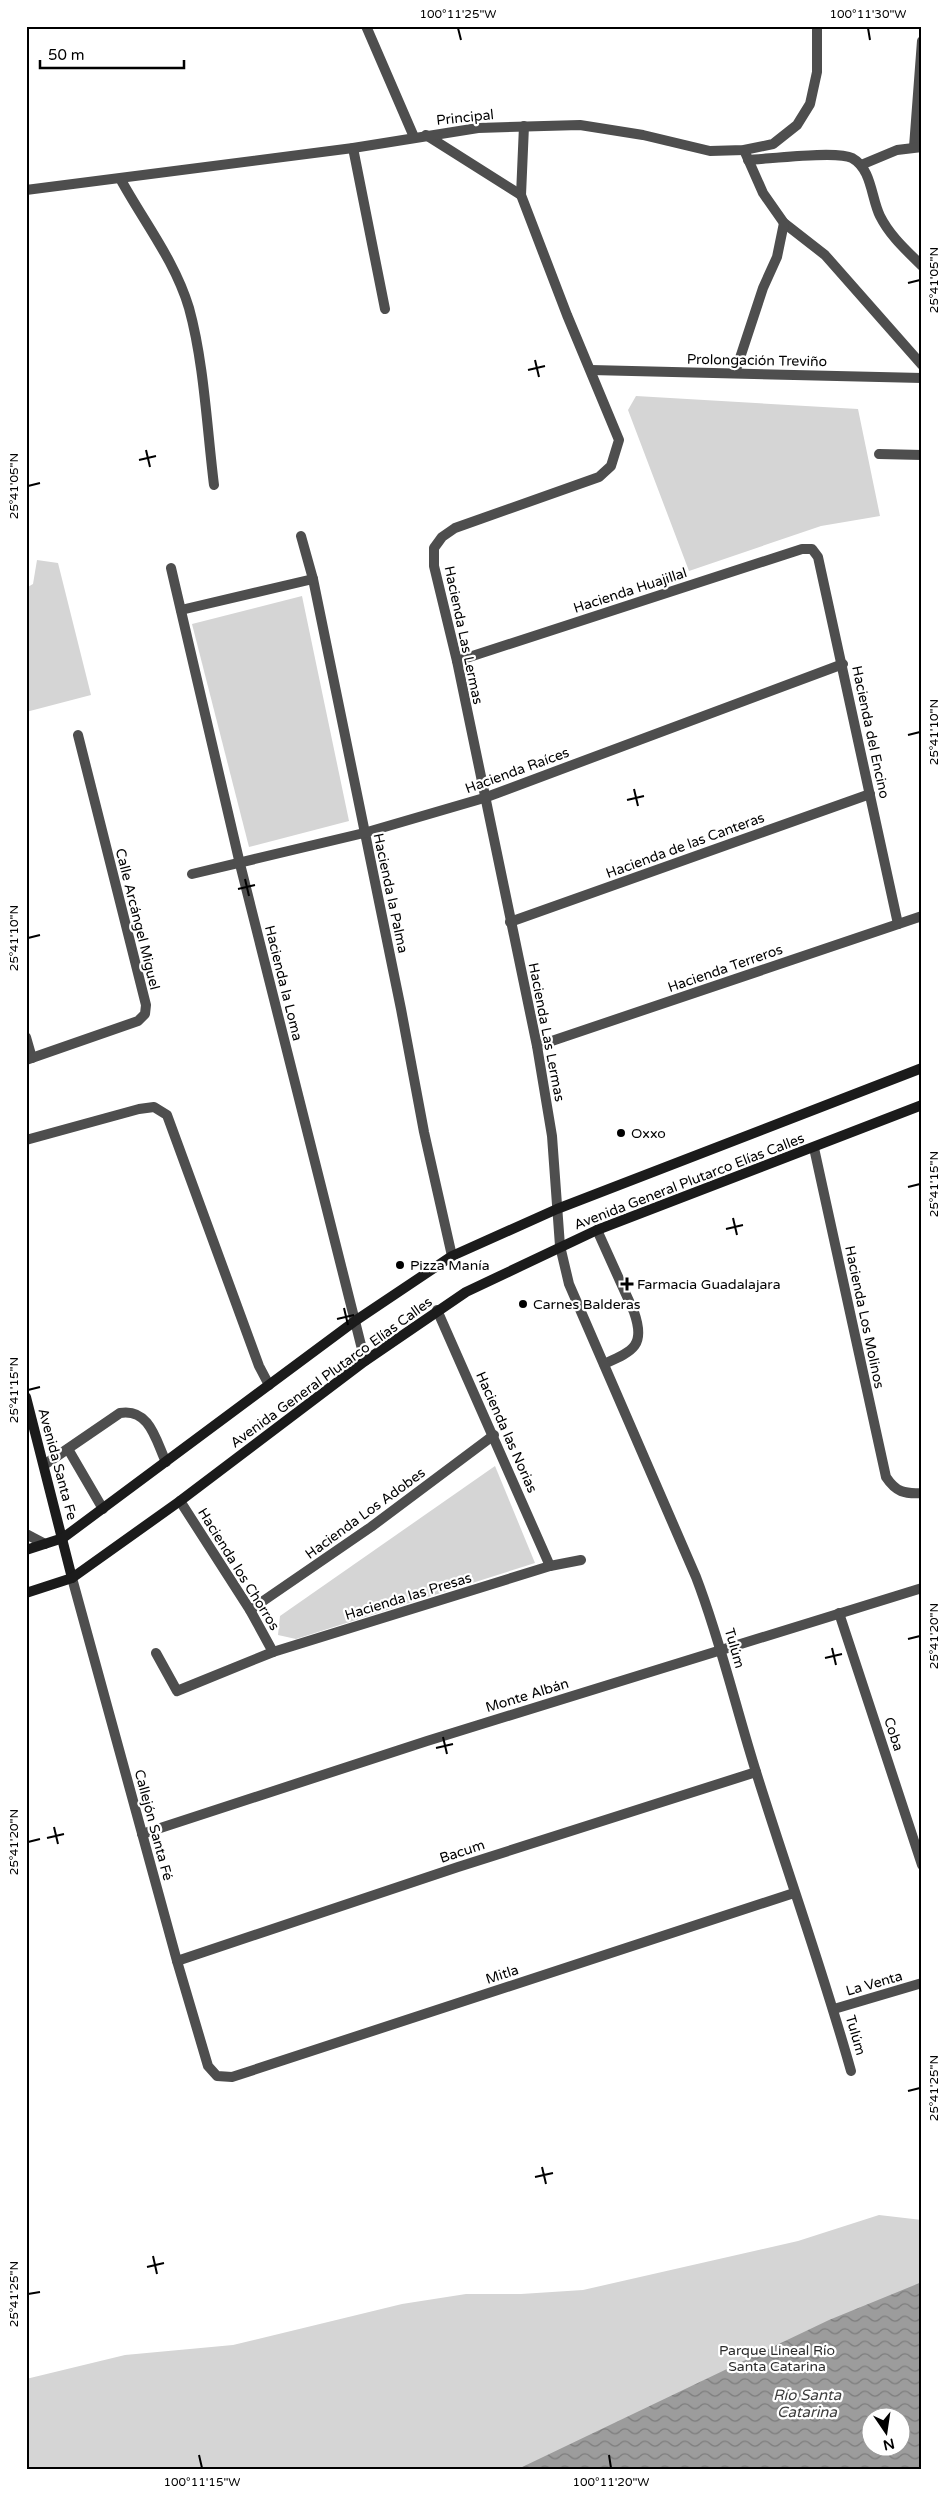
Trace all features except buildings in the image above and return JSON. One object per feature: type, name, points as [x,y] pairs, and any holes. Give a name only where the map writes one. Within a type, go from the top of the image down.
[{"type":"street","points":[[366,26],[414,137]]},
{"type":"street","name":"Principal","points":[[26,190],[121,180],[353,148],[478,128],[580,126],[643,135],[710,151],[744,150],[773,144],[797,125],[810,104],[817,72],[817,26]]},
{"type":"street","points":[[861,166],[880,156],[918,147],[922,41]]},
{"type":"street","name":"Hacienda Las Lermas","points":[[524,126],[521,195],[567,315],[619,440],[611,466],[598,477],[455,528],[442,536],[434,548],[434,566],[457,660],[484,798],[537,1046],[552,1136],[560,1246]]},
{"type":"street","points":[[426,135],[521,195]]},
{"type":"street","points":[[353,148],[385,310]]},
{"type":"street","points":[[744,150],[763,193],[784,223],[826,255],[922,365]]},
{"type":"street","points":[[748,160],[842,156],[851,158],[861,166],[879,215],[894,238],[922,266]]},
{"type":"street","points":[[121,180],[174,271],[188,307],[196,342],[214,485]]},
{"type":"street","points":[[735,373],[763,288],[777,257],[784,223]]},
{"type":"street","name":"Prolongación Treviño","points":[[591,370],[922,378]]},
{"type":"street","points":[[879,454],[922,455]]},
{"type":"street","name":"Hacienda la Palma","points":[[301,536],[313,578],[401,1009],[424,1132],[452,1256]]},
{"type":"street","name":"Hacienda Huajillal","points":[[457,660],[802,549],[812,549]]},
{"type":"street","name":"Hacienda del Encino","points":[[812,549],[818,557],[843,664],[898,924]]},
{"type":"street","name":"Hacienda la Loma","points":[[170,568],[182,610],[240,864],[365,1361]]},
{"type":"street","points":[[182,610],[313,578]]},
{"type":"street","name":"Hacienda Raíces","points":[[192,874],[364,833],[484,798],[843,664]]},
{"type":"street","name":"Calle Arcángel Miguel","points":[[29,1059],[138,1021],[145,1014],[146,1005],[78,735]]},
{"type":"street","name":"Hacienda de las Canteras","points":[[510,922],[870,794]]},
{"type":"street","name":"Hacienda Terreros","points":[[537,1046],[922,916]]},
{"type":"street","points":[[27,1040],[29,1059]]},
{"type":"street","name":"Avenida General Plutarco Elías Calles","points":[[26,1550],[63,1538],[355,1321],[452,1256],[557,1209],[922,1068]]},
{"type":"street","name":"Avenida General Plutarco Elías Calles","points":[[26,1593],[72,1578],[180,1501],[365,1361],[466,1292],[597,1230],[922,1105]]},
{"type":"street","points":[[26,1140],[139,1108],[154,1107],[167,1115],[259,1366],[269,1385]]},
{"type":"street","name":"Hacienda Los Molinos","points":[[814,1148],[886,1477],[895,1490],[907,1494],[922,1494]]},
{"type":"street","points":[[597,1230],[634,1312],[640,1339],[635,1348],[624,1356],[604,1364]]},
{"type":"street","name":"Tulúm","points":[[560,1246],[569,1284],[696,1577],[721,1649],[756,1772],[794,1893],[834,2009],[851,2071]]},
{"type":"street","name":"Hacienda las Norias","points":[[437,1310],[494,1435],[550,1566]]},
{"type":"street","name":"Avenida Santa Fe","points":[[26,1397],[72,1578]]},
{"type":"street","points":[[44,1465],[120,1413],[130,1411],[141,1415],[149,1425],[166,1462]]},
{"type":"street","name":"Hacienda Los Adobes","points":[[250,1610],[371,1527],[494,1435]]},
{"type":"street","points":[[68,1449],[103,1509]]},
{"type":"street","name":"Hacienda los Chorros","points":[[180,1501],[250,1610],[273,1652]]},
{"type":"street","points":[[26,1534],[45,1544]]},
{"type":"street","name":"Hacienda las Presas","points":[[156,1653],[177,1691],[273,1652],[550,1566],[581,1560]]},
{"type":"street","name":"Callejón Santa Fé","points":[[72,1578],[177,1960],[208,2066],[217,2076]]},
{"type":"street","name":"Monte Albán","points":[[142,1834],[417,1744],[922,1588]]},
{"type":"street","name":"Coba","points":[[839,1613],[922,1865]]},
{"type":"street","name":"Bacum","points":[[177,1960],[458,1867],[756,1772]]},
{"type":"street","name":"Mitla","points":[[217,2076],[232,2077],[794,1893]]},
{"type":"street","name":"La Venta","points":[[834,2009],[922,1983]]},
{"type":"green space","points":[[636,396],[858,409],[880,516],[821,526],[689,571],[628,410]]},
{"type":"green space","points":[[37,560],[58,563],[91,695],[26,712],[26,588],[33,584]]},
{"type":"green space","points":[[302,596],[349,821],[249,847],[192,624]]},
{"type":"green space","points":[[495,1466],[535,1563],[296,1639],[278,1635],[280,1616]]},
{"type":"green space","name":"Parque Lineal Río Santa Catarina","points":[[879,2215],[922,2220],[922,2469],[26,2469],[26,2379],[125,2355],[233,2345],[402,2304],[466,2294],[521,2294],[583,2290],[798,2241]]},
{"type":"water","name":"Río Santa Catarina","points":[[922,2282],[922,2468],[518,2469],[829,2320]]},
{"type":"place","name":"Oxxo","points":[[621,1133]]},
{"type":"place","name":"Pizza Manía","points":[[400,1265]]},
{"type":"place","name":"Farmacia Guadalajara","points":[[627,1284]]},
{"type":"place","name":"Carnes Balderas","points":[[523,1304]]}]
